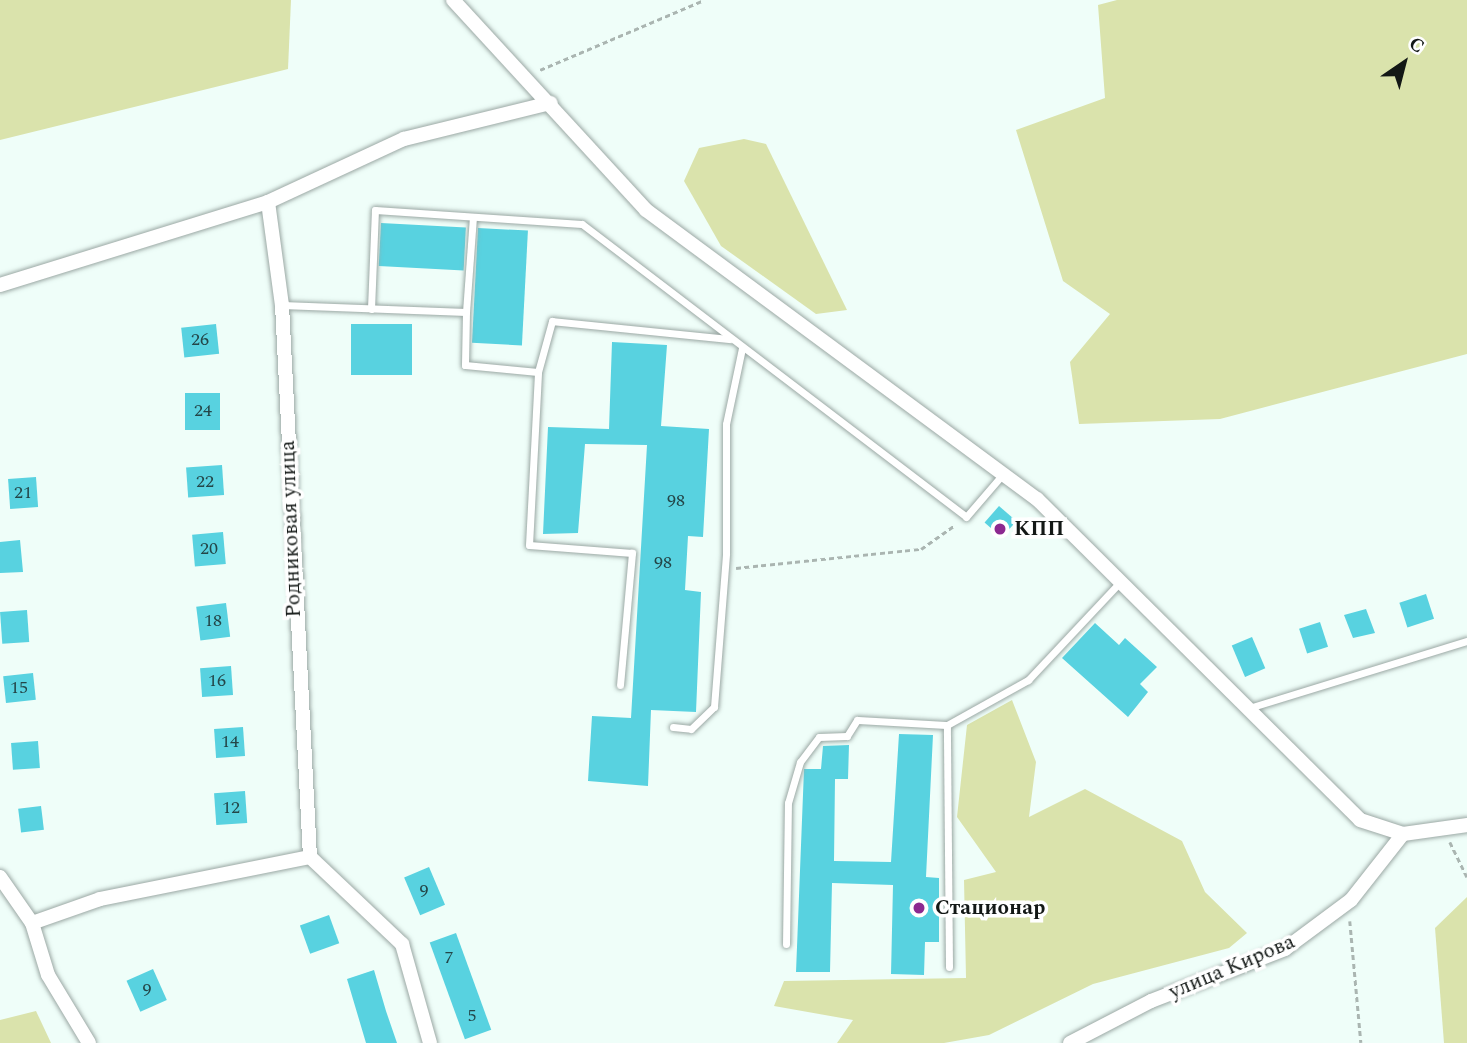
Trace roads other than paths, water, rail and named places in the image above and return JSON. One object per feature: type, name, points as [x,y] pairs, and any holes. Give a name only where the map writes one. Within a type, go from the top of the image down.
[{"type":"street","points":[[453,0],[551,103],[646,210],[1003,474],[1122,579],[1360,820],[1403,834],[1446,831],[1467,825]]},
{"type":"street","points":[[0,285],[268,202],[404,139],[551,103]]},
{"type":"street","name":"Родниковая улица","points":[[268,202],[282,305],[310,857]]},
{"type":"street","name":"улица Кирова","points":[[1070,1043],[1151,1002],[1285,949],[1351,900],[1403,834]]},
{"type":"street","points":[[32,923],[100,899],[310,857],[402,944],[430,1043]]},
{"type":"street","points":[[0,877],[32,923],[48,975],[89,1043]]},
{"type":"lane","points":[[370,309],[375,210],[582,224],[967,517],[1003,474]]},
{"type":"lane","points":[[473,217],[465,365],[538,372]]},
{"type":"lane","points":[[282,305],[466,312]]},
{"type":"lane","points":[[620,685],[632,553],[529,545],[538,372],[552,321],[730,339]]},
{"type":"lane","points":[[673,727],[691,729],[714,707],[725,569],[726,424],[742,348]]},
{"type":"lane","points":[[786,944],[788,803],[800,762],[819,737],[847,736],[857,720],[947,725],[1028,680],[1122,579]]},
{"type":"lane","points":[[1249,708],[1467,641]]},
{"type":"lane","points":[[947,725],[948,967]]},
{"type":"place","name":"КПП","points":[[1000,529]]},
{"type":"place","name":"Стационар","points":[[919,908]]}]
